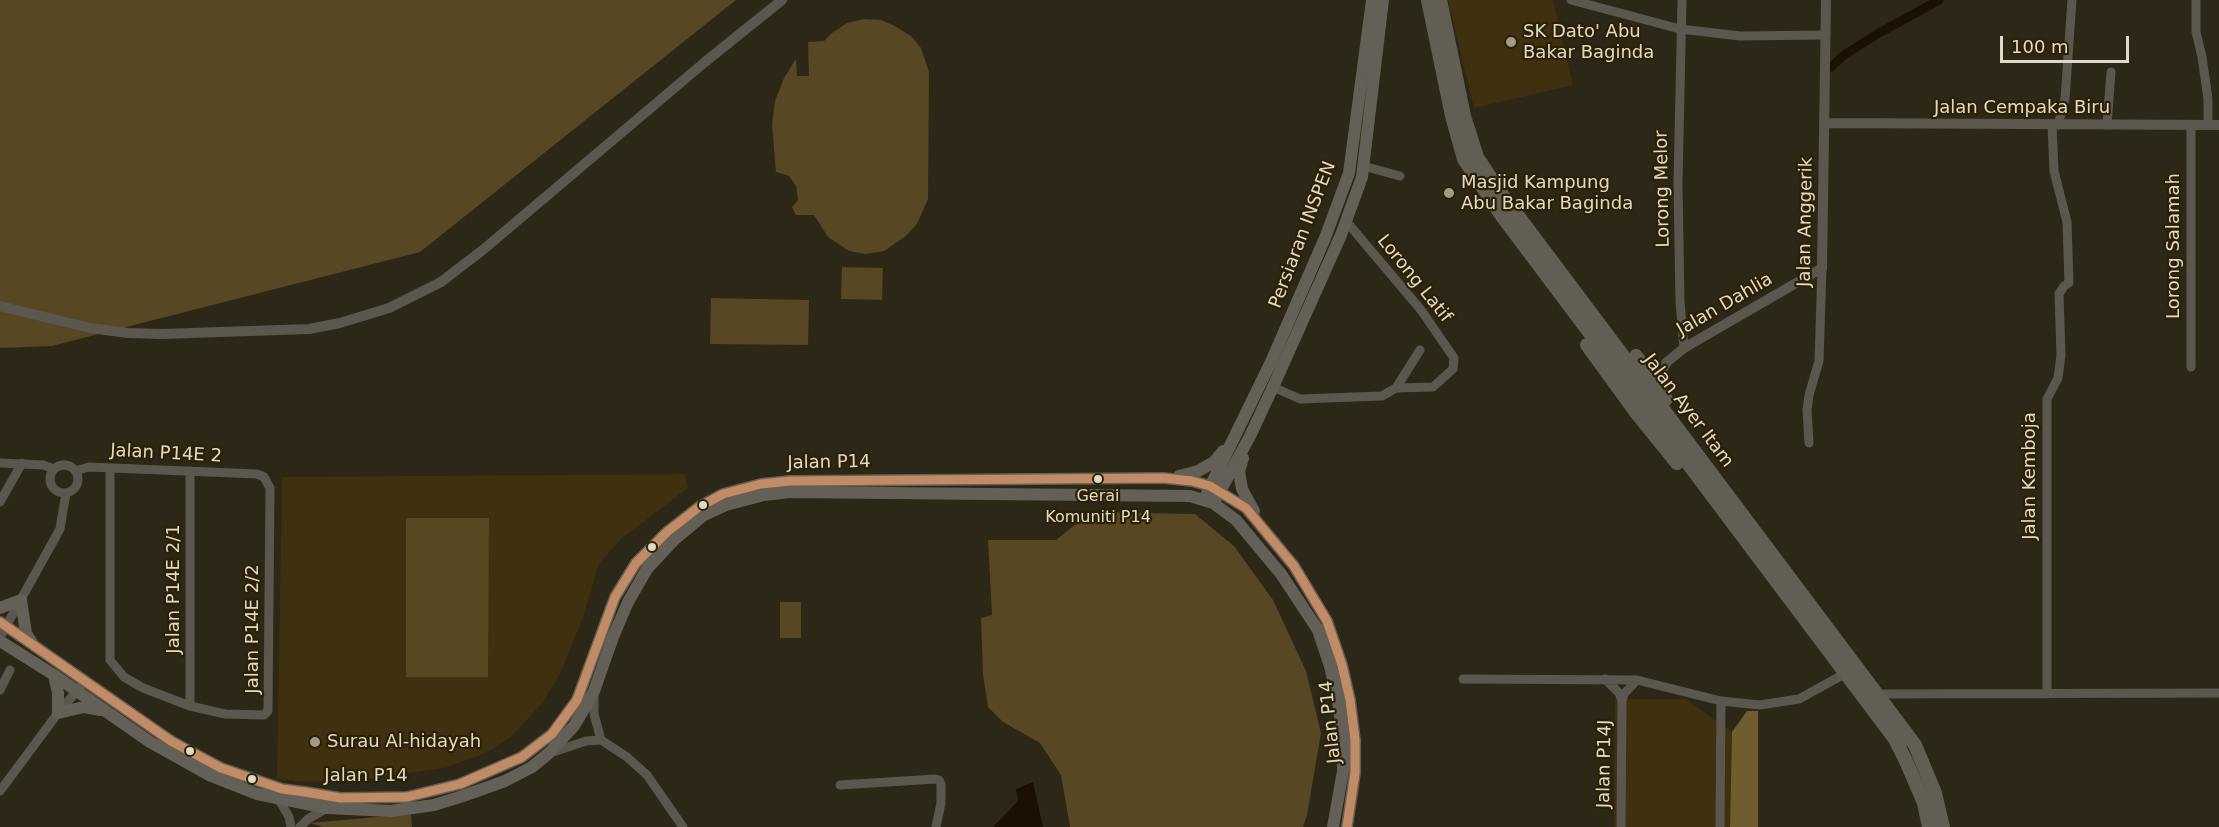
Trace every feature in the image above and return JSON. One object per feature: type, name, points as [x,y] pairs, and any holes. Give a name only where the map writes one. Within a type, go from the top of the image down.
[{"type":"main road","name":"Persiaran INSPEN","points":[[1235,438],[1325,238],[1349,173],[1372,0]]},
{"type":"main road","name":"Persiaran INSPEN","points":[[1250,436],[1346,220],[1362,177],[1383,0]]},
{"type":"main road","name":"Jalan Ayer Itam","points":[[1428,0],[1452,116],[1464,159],[1502,216],[1554,285],[1562,309],[1635,411],[1697,488],[1720,507],[1846,674],[1873,698]]},
{"type":"main road","name":"Jalan Ayer Itam","points":[[1440,0],[1464,116],[1477,157],[1500,192],[1719,482],[1873,698],[1915,745],[1935,793],[1943,827]]},
{"type":"main road","points":[[1522,219],[1598,308],[1655,381],[1719,482]]},
{"type":"main road","points":[[1215,489],[1250,436]]},
{"type":"main road","points":[[1250,436],[1239,471],[1242,489],[1250,506],[1270,536]]},
{"type":"main road","points":[[1163,478],[1198,471],[1214,462],[1235,438]]},
{"type":"main road","points":[[1209,501],[1235,438]]},
{"type":"main road","name":"Jalan P14","points":[[2,631],[34,644],[171,741],[221,768],[282,789],[341,798],[407,797],[460,784],[522,757],[552,734],[577,700],[615,597],[636,563],[699,507],[723,494],[760,484],[790,481],[1163,478],[1192,481],[1215,489],[1246,508],[1294,566],[1327,621],[1342,665],[1350,700],[1355,740],[1355,773],[1347,827]]},
{"type":"main road","name":"Jalan P14","points":[[2,631],[54,675],[150,742],[211,776],[256,794],[327,808],[391,811],[434,805],[505,781],[532,767],[549,753],[574,726],[594,691],[628,602],[647,569],[674,540],[704,515],[726,505],[764,495],[790,492],[1190,496],[1209,501],[1236,520],[1281,574],[1318,630],[1338,701],[1343,741],[1343,771],[1333,827]]},
{"type":"main road","points":[[0,608],[21,600],[26,633],[34,644]]},
{"type":"main road","points":[[54,675],[58,693],[58,713],[84,707],[105,710]]},
{"type":"main road","points":[[1873,698],[1906,761],[1924,803],[1929,827]]},
{"type":"street","points":[[0,306],[90,328],[128,333],[162,334],[309,329],[340,323],[389,308],[441,282],[484,249],[782,0]]},
{"type":"street","points":[[1571,0],[1680,29],[1740,36],[1826,35]]},
{"type":"street","name":"Lorong Melor","points":[[1682,0],[1678,183],[1680,302],[1684,348]]},
{"type":"street","name":"Jalan Anggerik","points":[[1809,443],[1807,410],[1820,361],[1826,0]]},
{"type":"street","name":"Jalan Kemboja","points":[[2047,694],[2047,399],[2058,378],[2061,355],[2058,298],[2061,290],[2069,283],[2067,222],[2054,171],[2055,125],[2065,99],[2072,0]]},
{"type":"street","points":[[2196,0],[2196,32],[2213,125]]},
{"type":"street","points":[[2107,125],[2111,72]]},
{"type":"street","name":"Jalan Cempaka Biru","points":[[1824,123],[2213,125]]},
{"type":"street","name":"Lorong Salamah","points":[[2191,126],[2191,367]]},
{"type":"street","points":[[1364,166],[1400,176]]},
{"type":"street","name":"Lorong Latif","points":[[1346,220],[1421,310],[1454,358],[1454,369],[1432,387],[1396,388]]},
{"type":"street","name":"Jalan Dahlia","points":[[1655,381],[1667,362],[1684,348],[1822,268]]},
{"type":"street","points":[[1273,387],[1291,396],[1310,399],[1382,396],[1396,388],[1420,350]]},
{"type":"street","points":[[0,463],[22,463],[54,469],[65,465],[75,471],[78,478],[76,487],[66,493],[55,491],[50,483],[50,474],[54,469]]},
{"type":"street","points":[[0,502],[22,463]]},
{"type":"street","name":"Jalan P14E 2","points":[[75,471],[89,466],[257,474]]},
{"type":"street","name":"Jalan P14E 2/2","points":[[110,468],[111,660],[124,677],[143,688],[190,706],[225,714],[264,716],[268,711],[270,488],[264,477],[257,474]]},
{"type":"street","name":"Jalan P14E 2/1","points":[[190,471],[190,706]]},
{"type":"street","points":[[2,631],[60,529],[66,493]]},
{"type":"street","points":[[0,690],[10,670]]},
{"type":"street","points":[[1463,679],[1637,680],[1721,701],[1760,705],[1799,699],[1846,674]]},
{"type":"street","name":"Jalan P14J","points":[[1605,679],[1619,693],[1623,701]]},
{"type":"street","name":"Jalan P14J","points":[[1621,827],[1623,701],[1624,694],[1637,680]]},
{"type":"street","points":[[0,791],[3,778],[85,681]]},
{"type":"street","points":[[594,691],[594,714],[601,741]]},
{"type":"street","points":[[1873,698],[2219,693]]},
{"type":"street","points":[[1720,827],[1721,701]]},
{"type":"street","points":[[549,753],[586,741],[601,741],[627,757],[647,775],[683,827]]},
{"type":"street","points":[[840,785],[939,780],[941,803],[936,827]]},
{"type":"street","points":[[278,798],[289,817],[291,827]]},
{"type":"street","points":[[300,827],[308,819],[327,808]]},
{"type":"shaded area","points":[[0,0],[736,0],[420,252],[52,346],[0,348]]},
{"type":"shaded area","name":"SK Dato' Abu Bakar Baginda","points":[[1448,0],[1553,0],[1573,85],[1474,108]]},
{"type":"shaded area","points":[[864,19],[881,20],[911,36],[921,48],[929,72],[928,199],[917,224],[906,236],[884,251],[865,254],[849,251],[828,237],[814,215],[796,215],[792,207],[798,200],[796,186],[789,176],[776,172],[772,125],[775,101],[784,78],[796,59],[797,76],[809,76],[808,42],[824,41],[847,23]]},
{"type":"shaded area","points":[[842,267],[883,268],[882,300],[841,299]]},
{"type":"shaded area","points":[[711,298],[809,300],[808,345],[710,344]]},
{"type":"shaded area","points":[[684,474],[688,488],[622,538],[599,564],[582,620],[560,674],[542,703],[511,737],[486,753],[444,768],[360,780],[309,782],[277,779],[282,477]]},
{"type":"shaded area","points":[[1091,512],[1195,514],[1234,546],[1273,600],[1306,671],[1321,733],[1303,827],[1070,827],[1061,775],[1040,743],[1003,722],[988,707],[983,674],[981,618],[992,615],[988,540],[1056,540]]},
{"type":"shaded area","points":[[406,518],[489,518],[488,677],[406,677]]},
{"type":"shaded area","points":[[780,602],[801,602],[801,638],[780,638]]},
{"type":"shaded area","points":[[1615,699],[1685,699],[1732,732],[1730,827],[1614,827]]},
{"type":"shaded area","points":[[1747,711],[1758,711],[1758,827],[1730,827],[1732,732]]},
{"type":"shaded area","points":[[1033,782],[1043,827],[993,827],[1018,801],[1016,789]]},
{"type":"shaded area","points":[[411,814],[412,827],[323,827],[309,823]]},
{"type":"waterway","points":[[1831,67],[1844,55],[1879,33],[1939,0]]},
{"type":"transit line","points":[[0,622],[171,741],[221,768],[282,789],[341,798],[407,797],[460,784],[522,757],[552,734],[577,700],[615,597],[636,563],[667,532],[699,507],[723,494],[761,484],[790,481],[1163,478],[1192,481],[1210,486],[1246,508],[1294,566],[1327,621],[1342,665],[1350,700],[1355,740],[1355,773],[1347,827]]},
{"type":"place","name":"SK Dato' Abu Bakar Baginda","points":[[1511,42]]},
{"type":"place","name":"Masjid Kampung Abu Bakar Baginda","points":[[1449,193]]},
{"type":"place","name":"Gerai Komuniti P14","points":[[1098,479]]},
{"type":"place","name":"Surau Al-hidayah","points":[[315,742]]}]
